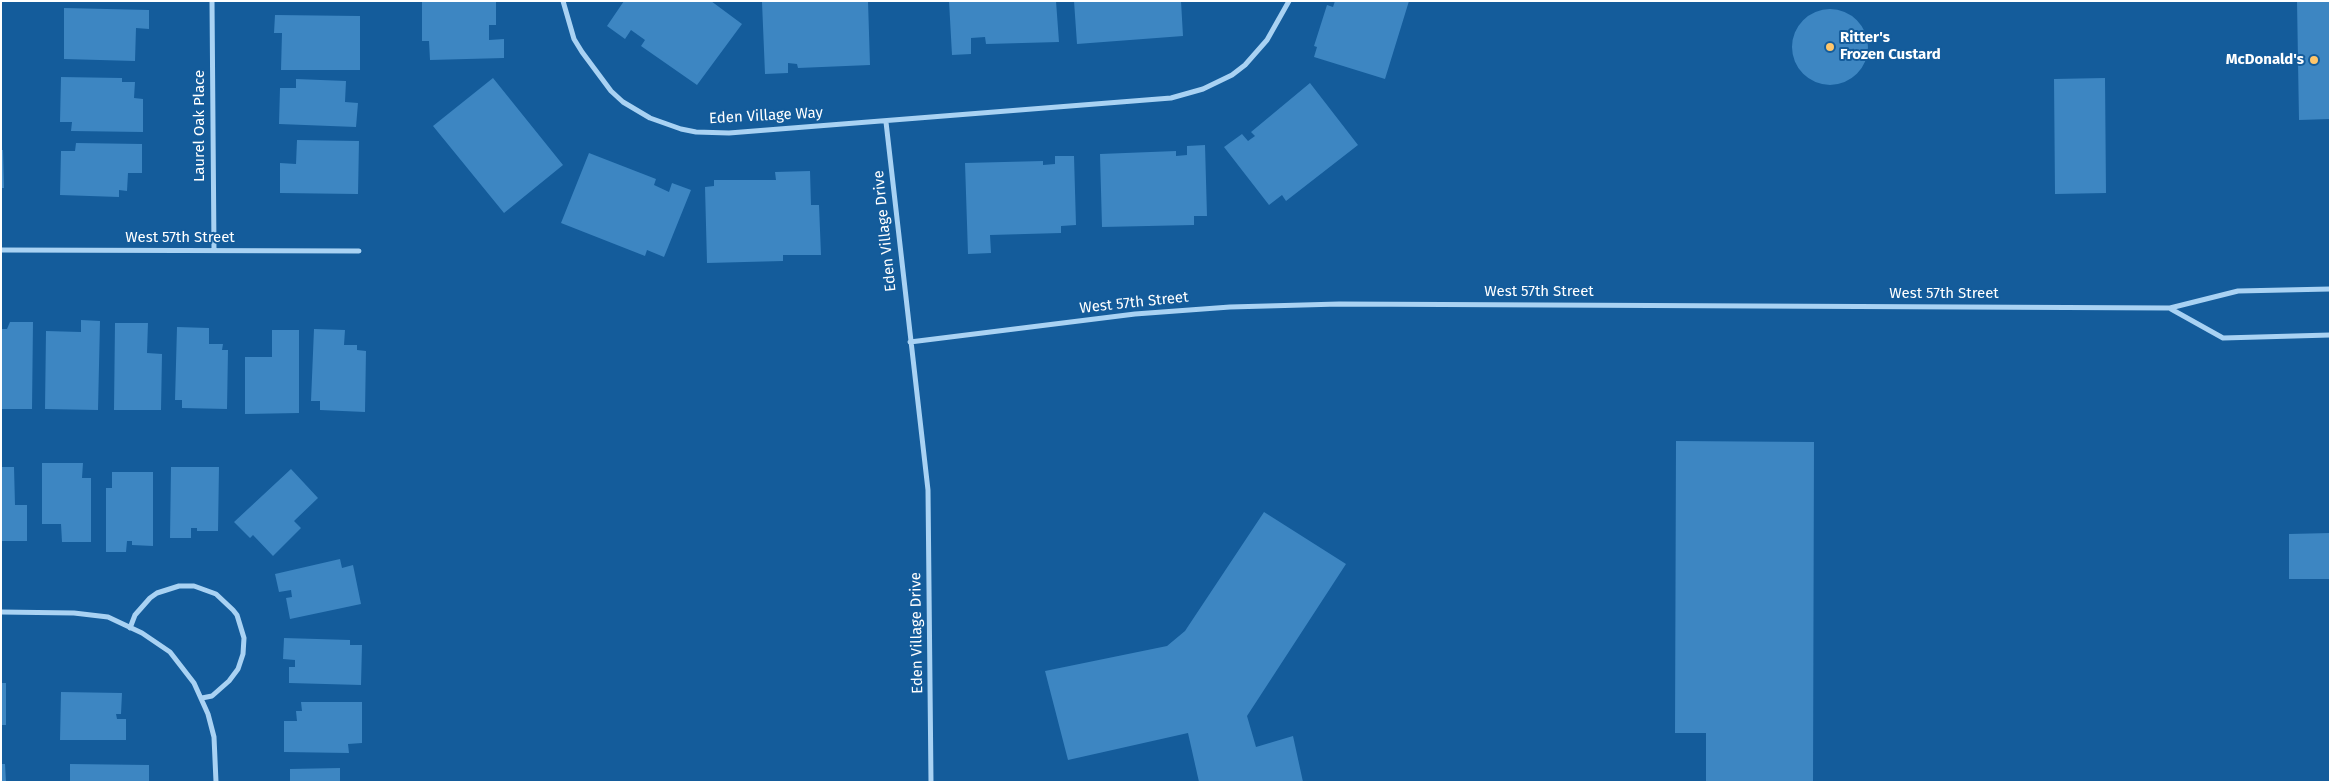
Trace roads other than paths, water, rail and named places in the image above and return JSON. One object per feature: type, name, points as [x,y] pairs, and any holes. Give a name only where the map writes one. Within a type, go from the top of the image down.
[{"type":"street","name":"Laurel Oak Place","points":[[212,1],[214,250]]},
{"type":"street","name":"Eden Village Way","points":[[564,1],[574,39],[590,66],[610,92],[650,118],[696,132],[728,133],[886,122]]},
{"type":"street","points":[[886,122],[1171,98],[1203,89],[1232,75],[1245,65],[1267,40],[1289,1]]},
{"type":"street","name":"Eden Village Drive","points":[[886,122],[928,490],[931,782]]},
{"type":"street","name":"West 57th Street","points":[[1,250],[360,251]]},
{"type":"street","name":"West 57th Street","points":[[910,342],[1135,314],[1230,307],[1368,304],[2170,308],[2238,291],[2330,289]]},
{"type":"street","name":"West 57th Street","points":[[2170,308],[2223,338],[2330,335]]},
{"type":"street","points":[[130,628],[135,615],[150,598],[157,593],[179,586],[194,586],[216,594],[233,610],[237,615],[244,638],[243,654],[238,669],[229,681],[212,696],[202,698]]},
{"type":"street","points":[[1,612],[94,614],[108,617],[163,647],[194,683],[202,698],[214,737],[216,782]]},
{"type":"place","name":"Ritter's Frozen Custard","points":[[1830,47]]},
{"type":"place","name":"McDonald's","points":[[2314,60]]}]
